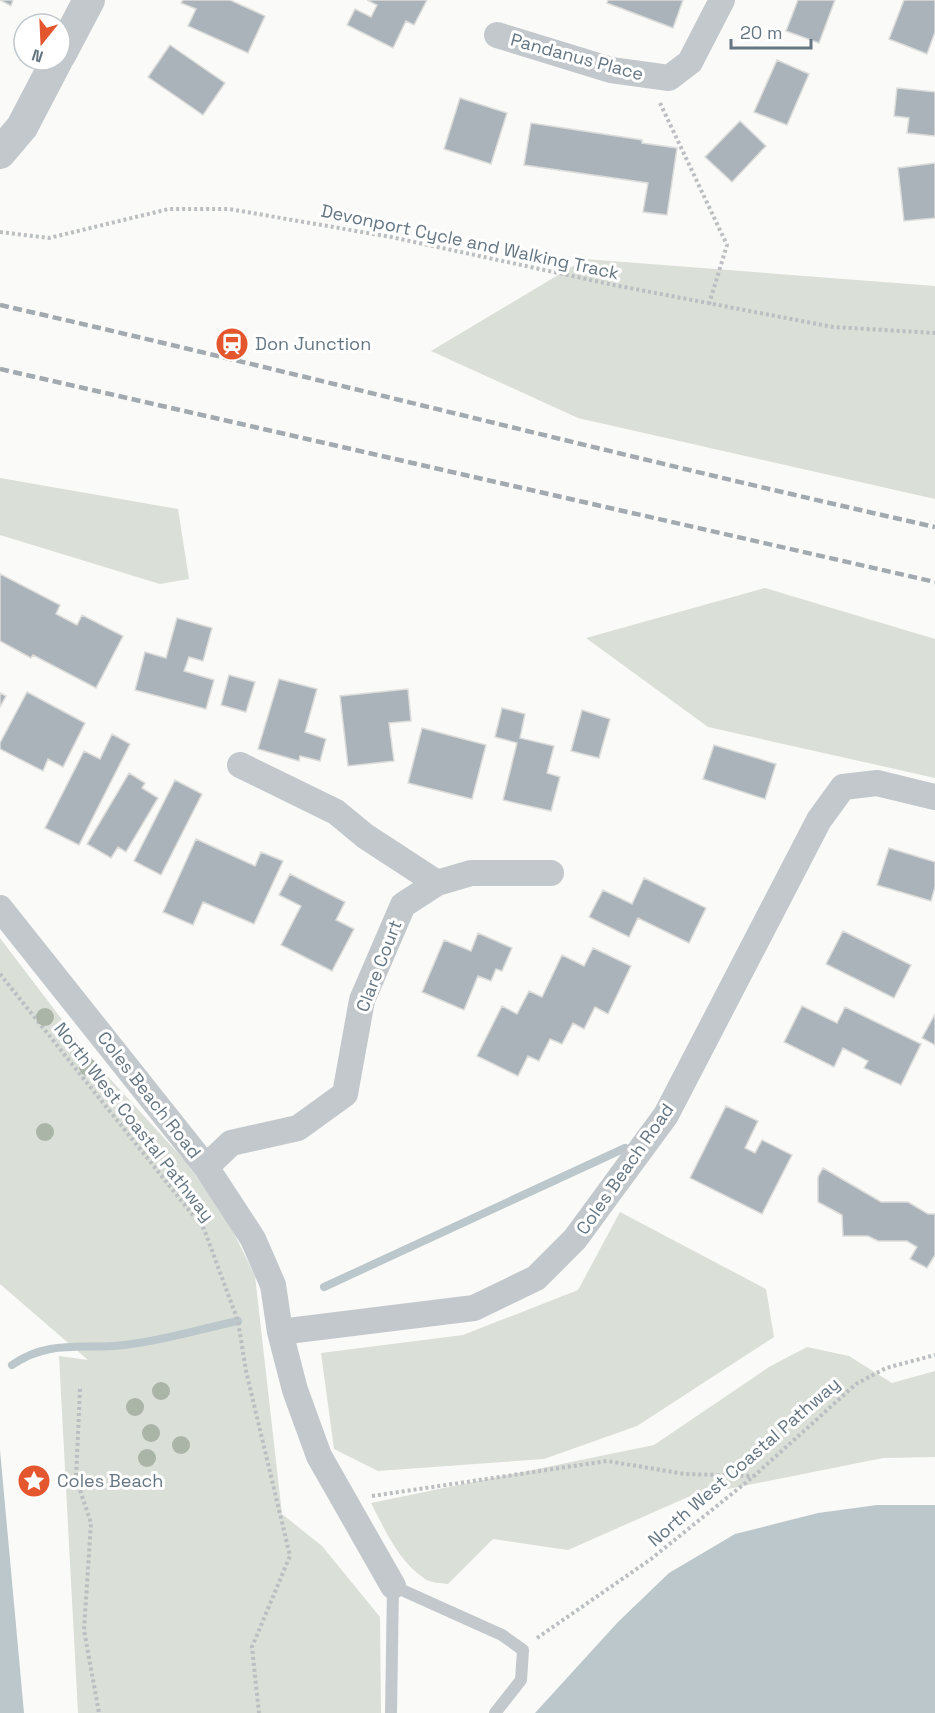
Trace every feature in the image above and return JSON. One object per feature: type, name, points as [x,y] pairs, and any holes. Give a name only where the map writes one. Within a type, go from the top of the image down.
[{"type":"street","points":[[72,32],[89,0]]},
{"type":"street","name":"Pandanus Place","points":[[497,35],[611,70],[647,77],[669,78],[690,62],[722,0]]},
{"type":"street","points":[[0,153],[22,127],[51,72]]},
{"type":"street","points":[[240,765],[336,812],[365,836],[437,883]]},
{"type":"street","name":"Coles Beach Road","points":[[280,1332],[474,1308],[536,1278],[575,1239],[666,1115],[819,820],[843,787],[877,783],[935,797]]},
{"type":"street","name":"Clare Court","points":[[206,1167],[231,1143],[298,1128],[345,1094],[362,1000],[403,905],[437,883],[471,873],[551,873]]},
{"type":"street","name":"Coles Beach Road","points":[[0,908],[206,1167],[253,1239],[273,1285],[280,1332],[295,1390],[319,1456],[393,1586]]},
{"type":"lane","points":[[391,1713],[393,1586],[502,1635],[523,1650],[521,1680],[495,1713]]},
{"type":"path","points":[[647,77],[727,245],[709,304]]},
{"type":"path","name":"Devonport Cycle and Walking Track","points":[[0,232],[49,238],[169,209],[229,209],[391,237],[709,304],[833,327],[935,333]]},
{"type":"path","name":"North West Coastal Pathway","points":[[0,974],[204,1229],[238,1321],[246,1371],[290,1556],[252,1647],[259,1713]]},
{"type":"path","name":"North West Coastal Pathway","points":[[523,1650],[562,1619],[651,1559],[754,1476],[856,1384],[886,1368],[935,1356]]},
{"type":"path","points":[[80,1389],[76,1478],[91,1523],[84,1630],[99,1713]]},
{"type":"path","points":[[344,1500],[607,1461],[685,1474],[754,1476]]},
{"type":"shaded area","points":[[585,259],[935,286],[935,499],[578,418],[431,351]]},
{"type":"shaded area","points":[[0,478],[178,509],[189,579],[160,584],[0,535]]},
{"type":"shaded area","points":[[765,588],[935,639],[935,778],[708,727],[586,638]]},
{"type":"shaded area","points":[[0,938],[92,1059],[185,1161],[225,1215],[255,1276],[282,1514],[322,1546],[380,1617],[381,1713],[78,1713],[59,1356],[88,1360],[0,1284]]},
{"type":"shaded area","points":[[620,1212],[766,1289],[774,1337],[637,1426],[544,1459],[378,1471],[334,1449],[321,1353],[463,1335],[578,1290]]},
{"type":"shaded area","points":[[807,1347],[849,1356],[892,1383],[935,1371],[935,1457],[883,1458],[688,1497],[568,1550],[493,1539],[448,1584],[427,1580],[408,1564],[400,1555],[371,1503],[654,1445],[769,1367]]},
{"type":"shaded area","points":[[0,1450],[24,1713],[0,1713]]},
{"type":"shaded area","points":[[877,1505],[935,1505],[935,1713],[535,1713],[618,1622],[669,1573],[735,1534],[818,1513]]},
{"type":"building","points":[[0,0],[13,0],[11,6]]},
{"type":"building","points":[[183,0],[230,0],[265,16],[248,53],[188,26],[196,9],[181,3]]},
{"type":"building","points":[[367,0],[427,0],[414,25],[406,21],[393,48],[347,25],[355,9],[371,17],[377,5]]},
{"type":"building","points":[[608,0],[683,0],[673,28],[607,3]]},
{"type":"building","points":[[798,0],[835,0],[819,43],[786,31]]},
{"type":"building","points":[[904,0],[935,0],[935,32],[927,54],[889,39]]},
{"type":"building","points":[[170,45],[225,83],[203,115],[148,77]]},
{"type":"building","points":[[777,60],[809,74],[787,125],[754,112]]},
{"type":"building","points":[[897,88],[935,92],[935,136],[907,133],[909,118],[894,116]]},
{"type":"building","points":[[460,98],[507,113],[491,164],[444,149]]},
{"type":"building","points":[[740,121],[766,146],[732,182],[705,157]]},
{"type":"building","points":[[531,123],[642,140],[642,143],[677,148],[667,215],[643,212],[648,183],[524,165]]},
{"type":"building","points":[[935,163],[935,218],[904,221],[898,168]]},
{"type":"building","points":[[0,574],[60,605],[56,614],[77,625],[82,615],[123,636],[96,688],[33,655],[31,658],[0,641]]},
{"type":"building","points":[[177,618],[212,628],[203,661],[189,657],[184,671],[214,680],[206,709],[135,690],[145,652],[166,658]]},
{"type":"building","points":[[229,675],[255,682],[246,712],[221,705]]},
{"type":"building","points":[[279,679],[317,689],[305,732],[326,739],[320,761],[300,756],[299,761],[258,749]]},
{"type":"building","points":[[408,689],[411,721],[389,723],[394,761],[348,766],[340,696]]},
{"type":"building","points":[[27,692],[85,723],[63,767],[48,759],[43,771],[0,749],[0,743]]},
{"type":"building","points":[[0,693],[6,696],[0,707]]},
{"type":"building","points":[[502,708],[525,714],[520,738],[554,746],[547,773],[560,777],[551,811],[503,800],[517,743],[495,737]]},
{"type":"building","points":[[582,710],[610,719],[599,758],[571,751]]},
{"type":"building","points":[[422,728],[486,745],[472,799],[408,783]]},
{"type":"building","points":[[112,734],[130,744],[79,845],[45,828],[84,751],[100,759]]},
{"type":"building","points":[[714,745],[776,764],[765,799],[703,779]]},
{"type":"building","points":[[129,773],[145,783],[142,788],[158,798],[126,852],[118,847],[111,858],[87,844]]},
{"type":"building","points":[[175,780],[202,794],[161,875],[134,861]]},
{"type":"building","points":[[196,839],[255,866],[261,852],[283,861],[254,924],[203,902],[193,925],[163,912]]},
{"type":"building","points":[[889,848],[935,862],[935,887],[931,901],[877,885]]},
{"type":"building","points":[[290,874],[345,902],[336,920],[354,929],[332,971],[281,945],[301,906],[279,895]]},
{"type":"building","points":[[644,878],[706,908],[689,943],[638,918],[629,937],[589,917],[603,890],[632,904]]},
{"type":"building","points":[[843,931],[911,965],[894,998],[826,964]]},
{"type":"building","points":[[478,933],[512,948],[502,971],[496,969],[491,981],[478,976],[464,1010],[422,992],[444,940],[471,951]]},
{"type":"building","points":[[593,948],[631,966],[608,1014],[595,1007],[584,1029],[573,1023],[562,1044],[550,1039],[539,1061],[528,1056],[518,1076],[477,1056],[502,1006],[517,1014],[529,991],[542,997],[562,955],[584,966]]},
{"type":"building","points":[[802,1006],[837,1023],[845,1007],[921,1044],[901,1085],[864,1068],[868,1061],[843,1048],[834,1067],[784,1042]]},
{"type":"building","points":[[935,1014],[935,1045],[922,1038]]},
{"type":"building","points":[[726,1106],[758,1121],[745,1148],[755,1153],[762,1140],[792,1155],[762,1214],[690,1178]]},
{"type":"building","points":[[823,1168],[881,1202],[908,1202],[928,1214],[935,1214],[935,1255],[927,1268],[910,1259],[917,1247],[907,1241],[878,1241],[868,1236],[843,1236],[842,1215],[818,1202],[818,1177]]},
{"type":"waterway","points":[[324,1287],[625,1148]]},
{"type":"waterway","points":[[12,1365],[26,1357],[53,1349],[138,1343],[238,1321]]},
{"type":"railway","points":[[0,305],[935,527]]},
{"type":"railway","points":[[0,369],[935,582]]},
{"type":"place","name":"Don Junction","points":[[232,344]]},
{"type":"place","name":"Coles Beach","points":[[34,1481]]}]
